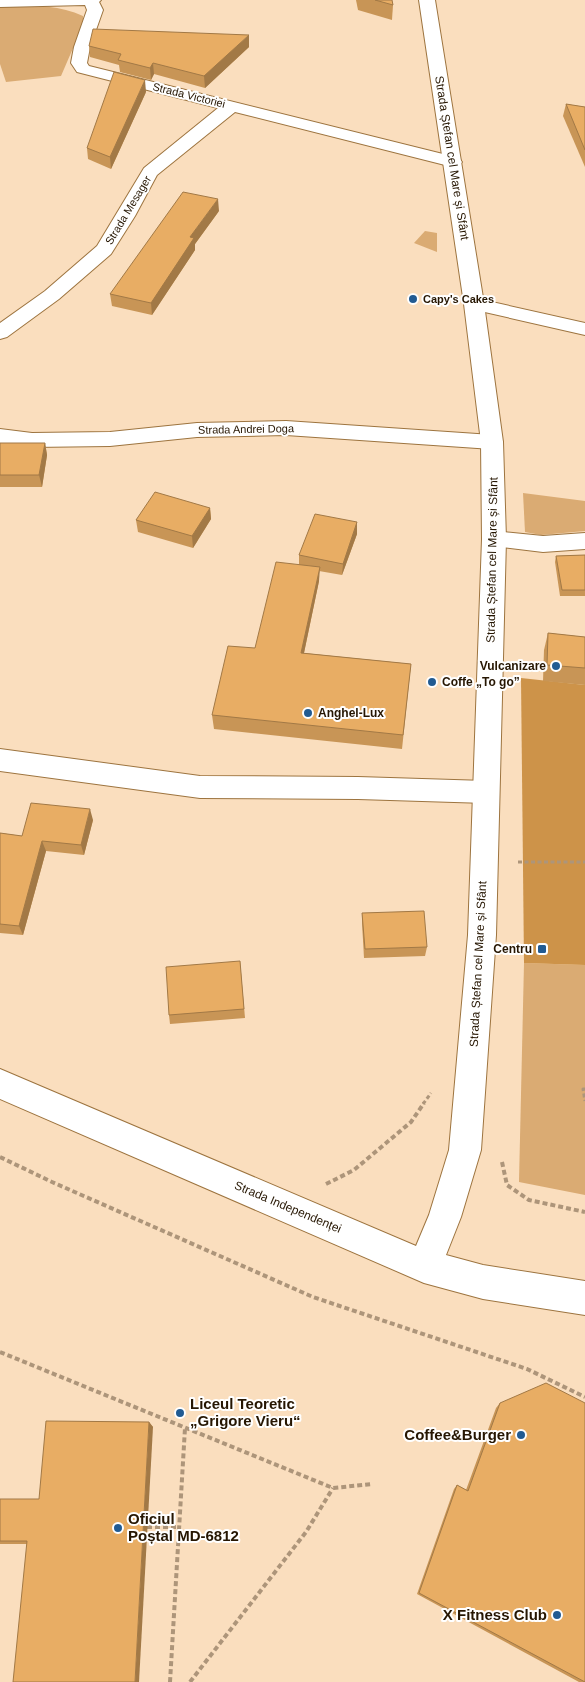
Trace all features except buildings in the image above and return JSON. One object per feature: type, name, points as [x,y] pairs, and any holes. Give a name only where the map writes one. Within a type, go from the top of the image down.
[{"type":"street","name":"Strada Victoriei","points":[[0,2],[92,0],[95,10],[79,62],[83,69],[453,162]]},
{"type":"street","name":"Strada Ștefan cel Mare și Sfânt","points":[[424,1266],[446,1217],[465,1150],[482,935],[494,539],[492,442],[474,304],[427,0]]},
{"type":"street","name":"Strada Mesager","points":[[0,333],[52,295],[104,250],[126,216],[150,172],[184,142],[232,106]]},
{"type":"street","points":[[474,304],[585,329]]},
{"type":"street","name":"Strada Andrei Doga","points":[[0,436],[32,440],[110,439],[197,430],[286,428],[492,442]]},
{"type":"street","points":[[494,539],[543,544],[585,541]]},
{"type":"street","points":[[0,760],[200,787],[358,788],[486,792]]},
{"type":"street","name":"Strada Independenței","points":[[0,1084],[424,1266],[483,1282],[585,1298]]},
{"type":"path","points":[[510,861],[583,862],[585,868]]},
{"type":"path","points":[[321,1184],[329,1183],[354,1170],[411,1122],[434,1089]]},
{"type":"path","points":[[585,1089],[583,1089],[585,1101]]},
{"type":"path","points":[[503,1155],[502,1165],[507,1184],[529,1200],[585,1212]]},
{"type":"path","points":[[0,1156],[52,1182],[313,1297],[527,1369],[585,1397]]},
{"type":"path","points":[[0,1352],[334,1488],[372,1484]]},
{"type":"path","points":[[170,1682],[185,1428]]},
{"type":"path","points":[[190,1682],[306,1532],[334,1488]]},
{"type":"path","points":[[147,1527],[179,1527]]},
{"type":"shaded area","points":[[0,5],[53,7],[83,16],[83,25],[61,76],[6,82],[0,64]]},
{"type":"shaded area","points":[[425,231],[437,233],[437,252],[414,243]]},
{"type":"shaded area","points":[[523,493],[585,501],[585,531],[541,535],[525,532]]},
{"type":"shaded area","points":[[521,678],[585,685],[585,965],[524,963]]},
{"type":"shaded area","points":[[524,963],[585,965],[585,1195],[519,1182]]},
{"type":"place","name":"Capy's Cakes","points":[[413,299]]},
{"type":"place","name":"Vulcanizare","points":[[556,666]]},
{"type":"place","name":"Coffe „To go”","points":[[432,682]]},
{"type":"place","name":"Anghel-Lux","points":[[308,713]]},
{"type":"place","name":"Centru","points":[[542,949]]},
{"type":"place","name":"Liceul Teoretic „Grigore Vieru“","points":[[180,1413]]},
{"type":"place","name":"Coffee&Burger","points":[[521,1435]]},
{"type":"place","name":"Oficiul Poștal MD-6812","points":[[118,1528]]},
{"type":"place","name":"X Fitness Club","points":[[557,1615]]}]
